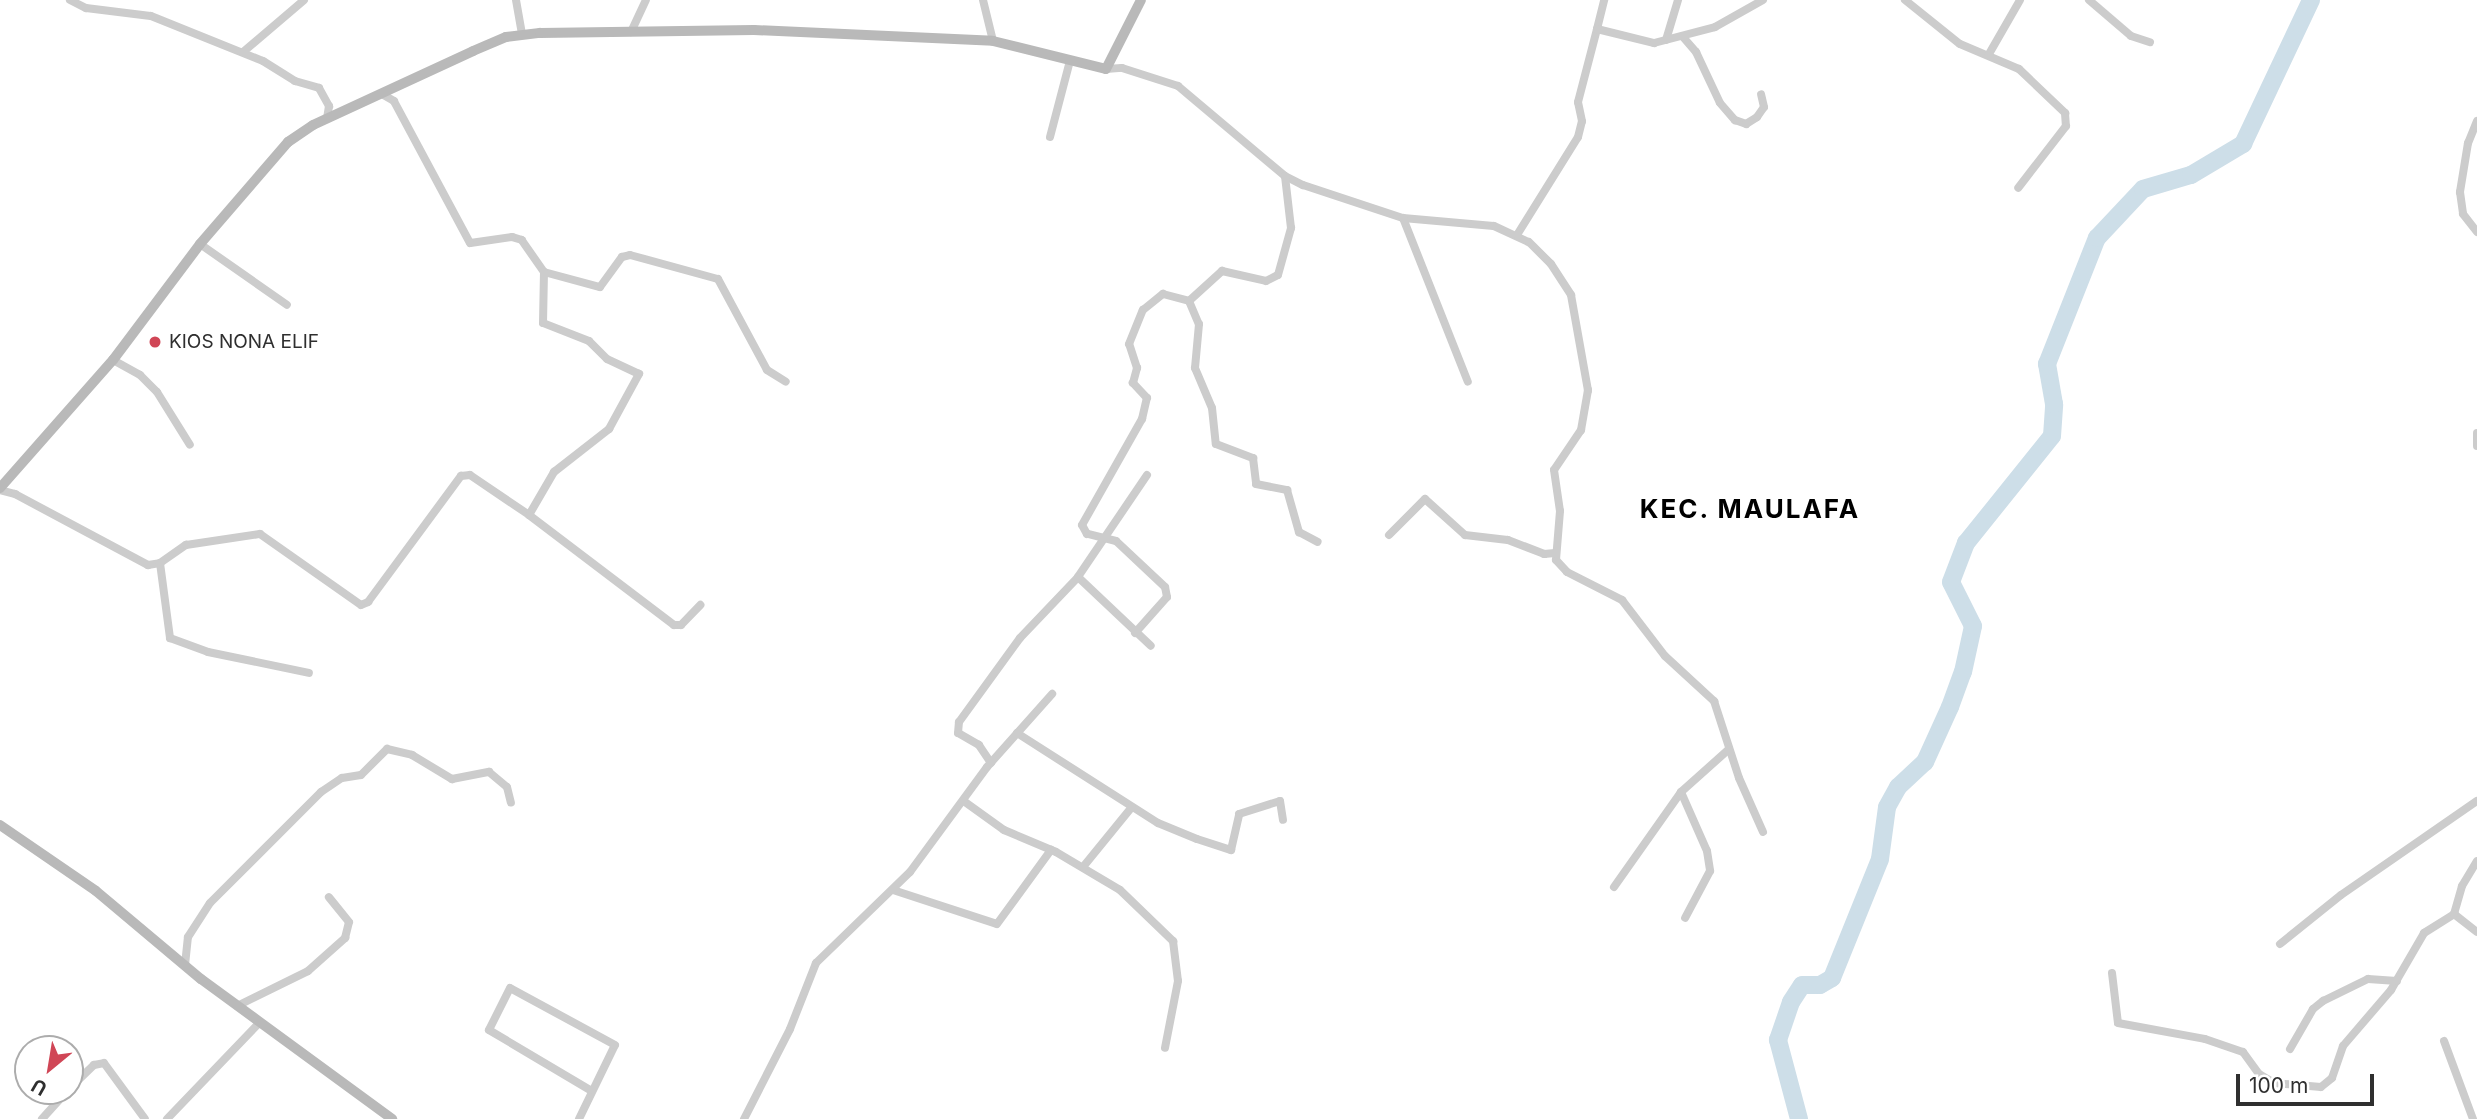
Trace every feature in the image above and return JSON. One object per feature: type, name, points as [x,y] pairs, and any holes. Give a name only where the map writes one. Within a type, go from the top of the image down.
[{"type":"street","points":[[70,0],[86,8],[151,16],[218,47],[243,52],[295,81],[319,88],[329,106],[327,119]]},
{"type":"street","points":[[109,10],[112,0]]},
{"type":"street","points":[[243,52],[304,0]]},
{"type":"street","points":[[516,0],[522,34]]},
{"type":"street","points":[[631,32],[646,0]]},
{"type":"street","points":[[983,0],[993,41]]},
{"type":"street","points":[[1106,69],[1141,0]]},
{"type":"street","points":[[1517,234],[1578,137],[1582,121],[1578,102],[1604,0]]},
{"type":"street","points":[[1666,40],[1678,0]]},
{"type":"street","points":[[1597,29],[1643,42],[1666,40],[1715,27],[1763,0]]},
{"type":"street","points":[[1906,0],[1960,44],[1989,54],[2029,77],[2067,117],[2054,143],[2018,188]]},
{"type":"street","points":[[1989,54],[2020,0]]},
{"type":"street","points":[[2089,0],[2131,36],[2150,42]]},
{"type":"street","points":[[701,606],[681,625],[674,625],[529,515],[470,475],[461,476],[364,605],[356,604],[260,534],[186,545],[160,563],[132,559],[15,494],[0,489],[113,360],[200,244],[277,153],[300,132],[473,51],[522,34],[754,30],[993,41],[1106,69],[1122,68],[1178,86],[1285,176],[1403,218],[1480,222],[1517,234],[1540,252],[1568,289],[1586,365],[1584,422],[1554,470],[1560,511],[1555,553],[1567,572],[1622,600],[1665,656],[1707,693],[1763,832]]},
{"type":"street","points":[[1683,37],[1696,52],[1720,103],[1735,120],[1746,124],[1757,117],[1764,107],[1761,94]]},
{"type":"street","points":[[1050,137],[1070,61]]},
{"type":"street","points":[[382,94],[394,101],[468,241],[475,245],[519,238],[544,272],[543,323],[589,341],[607,359],[639,374],[609,429],[554,472],[529,515]]},
{"type":"street","points":[[2477,121],[2468,143],[2460,192],[2463,214],[2477,232]]},
{"type":"street","points":[[1189,301],[1222,271],[1266,281],[1278,275],[1291,228],[1285,176]]},
{"type":"street","points":[[1403,218],[1468,382]]},
{"type":"street","points":[[200,244],[287,305]]},
{"type":"street","points":[[544,272],[600,287],[622,257],[630,255],[707,274],[723,285],[767,370],[786,382]]},
{"type":"street","points":[[1135,632],[1167,592],[1122,545],[1087,534],[1082,525],[1142,419],[1147,398],[1133,383],[1137,368],[1129,340],[1139,316],[1152,301],[1172,294],[1189,301],[1200,328],[1196,375],[1212,408],[1216,444],[1252,458],[1256,484],[1287,490],[1299,532],[1318,542]]},
{"type":"street","points":[[113,360],[140,375],[156,392],[190,445]]},
{"type":"street","points":[[2477,433],[2477,446]]},
{"type":"street","points":[[991,763],[979,745],[961,737],[959,722],[1020,638],[1078,577],[1107,539],[1147,475]]},
{"type":"street","points":[[1389,535],[1425,499],[1465,535],[1508,540],[1544,554],[1555,553]]},
{"type":"street","points":[[160,563],[170,638],[208,653],[309,673]]},
{"type":"street","points":[[1078,577],[1151,646]]},
{"type":"street","points":[[744,1119],[790,1029],[816,963],[893,890],[965,802],[991,763],[1052,694]]},
{"type":"street","points":[[1017,733],[1179,834],[1231,850],[1238,814],[1280,801],[1283,820]]},
{"type":"street","points":[[185,965],[188,937],[210,903],[321,792],[342,778],[361,775],[387,748],[412,755],[452,779],[489,772],[507,787],[511,803]]},
{"type":"street","points":[[1614,887],[1681,792],[1728,750]]},
{"type":"street","points":[[1681,792],[1707,851],[1710,871],[1685,918]]},
{"type":"street","points":[[2280,944],[2341,895],[2477,801]]},
{"type":"street","points":[[965,802],[1004,830],[1051,850],[1120,890],[1173,941],[1178,981],[1165,1048]]},
{"type":"street","points":[[1083,867],[1132,807]]},
{"type":"street","points":[[0,825],[96,891],[259,1023],[392,1119]]},
{"type":"street","points":[[893,890],[997,924],[1051,850]]},
{"type":"street","points":[[2112,974],[2118,1023],[2230,1047],[2248,1055],[2265,1079],[2299,1086],[2321,1087],[2330,1081],[2343,1045],[2397,981],[2424,933],[2454,914],[2462,886],[2477,861]]},
{"type":"street","points":[[237,1006],[307,971],[345,938],[349,922],[329,897]]},
{"type":"street","points":[[2454,914],[2477,932]]},
{"type":"street","points":[[2290,1049],[2313,1009],[2323,1001],[2368,979],[2397,981]]},
{"type":"street","points":[[579,1119],[590,1090],[615,1045],[510,988],[490,1021],[489,1030],[590,1090]]},
{"type":"street","points":[[167,1119],[259,1023]]},
{"type":"street","points":[[2444,1041],[2473,1119]]},
{"type":"street","points":[[84,1075],[94,1065],[104,1063],[145,1119]]},
{"type":"street","points":[[42,1119],[55,1105]]},
{"type":"waterway","points":[[1799,1119],[1778,1040],[1791,1002],[1802,985],[1820,985],[1832,978],[1880,859],[1887,807],[1898,787],[1925,762],[1950,707],[1963,672],[1973,626],[1951,582],[1966,543],[2052,436],[2054,404],[2047,364],[2097,238],[2143,189],[2191,175],[2243,144],[2311,0]]},
{"type":"place","name":"KIOS NONA ELIF","points":[[155,342]]},
{"type":"district","name":"KEC. MAULAFA","points":[[1750,509]]}]
